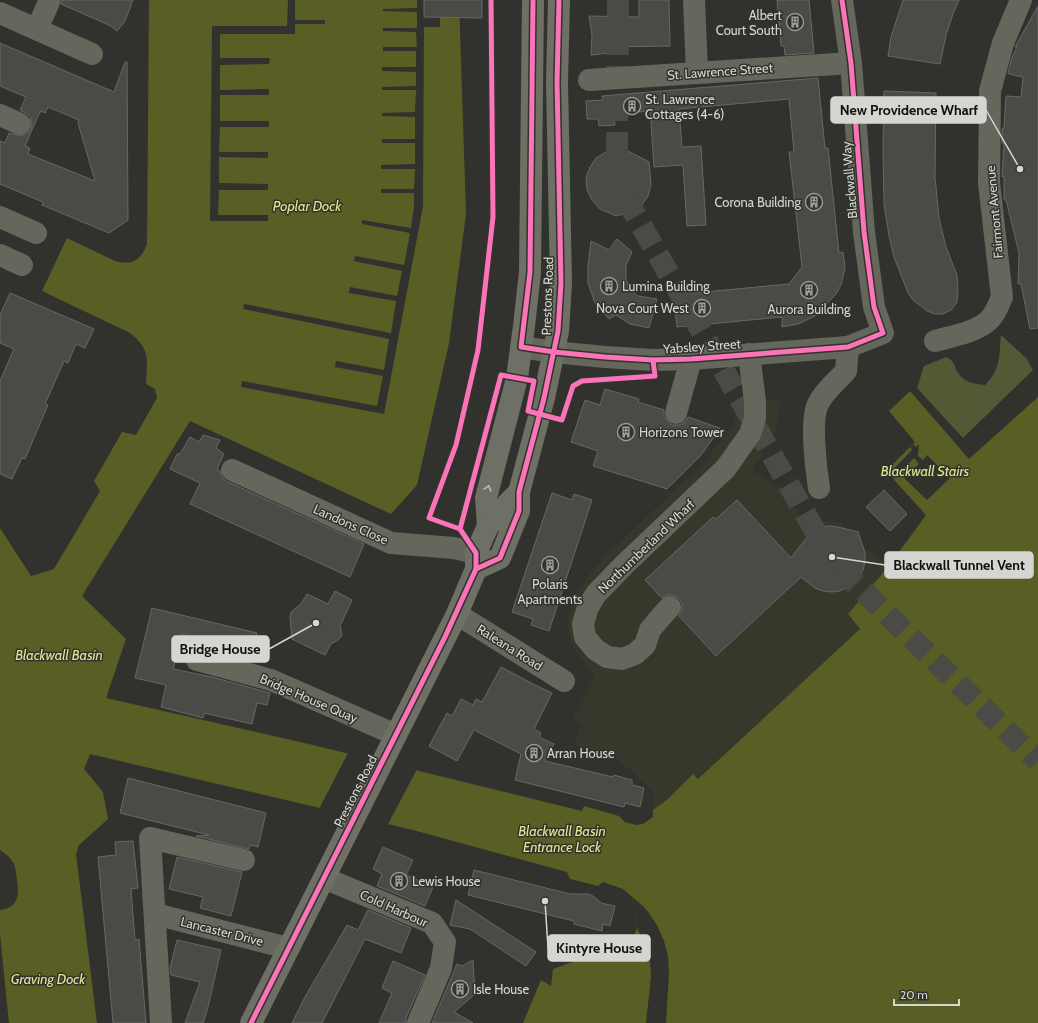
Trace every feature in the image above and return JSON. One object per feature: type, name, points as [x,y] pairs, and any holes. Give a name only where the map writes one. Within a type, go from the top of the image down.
[{"type":"main road","name":"Prestons Road","points":[[251,1023],[457,614],[488,526],[486,498],[517,378],[530,272],[533,0]]},
{"type":"main road","name":"Prestons Road","points":[[476,561],[500,558],[519,512],[518,492],[544,398],[558,331],[561,283],[557,82],[559,0]]},
{"type":"main road","name":"Prestons Road","points":[[488,526],[504,511],[518,492]]},
{"type":"street","points":[[694,0],[697,72]]},
{"type":"street","name":"Blackwall Way","points":[[842,0],[851,63],[864,232],[874,306],[883,333]]},
{"type":"street","name":"Fairmont Avenue","points":[[935,341],[972,330],[988,321],[997,310],[1002,297],[989,183],[990,91],[1002,43],[1021,0]]},
{"type":"street","points":[[37,29],[49,2]]},
{"type":"street","points":[[0,13],[92,54]]},
{"type":"street","name":"St. Lawrence Street","points":[[589,80],[851,63]]},
{"type":"street","points":[[0,115],[20,124]]},
{"type":"street","points":[[0,217],[36,233]]},
{"type":"street","points":[[0,255],[22,265]]},
{"type":"street","name":"Yabsley Street","points":[[521,347],[554,352],[653,360],[691,359],[848,347],[883,333]]},
{"type":"street","points":[[819,488],[816,464],[815,412],[818,403],[823,396],[846,371],[848,347]]},
{"type":"street","name":"Northumberland Wharf","points":[[670,607],[650,630],[644,645],[635,654],[628,657],[622,659],[607,657],[595,649],[585,637],[583,624],[588,607],[596,594],[624,565],[726,468],[750,434],[755,418],[755,401],[749,354]]},
{"type":"street","points":[[676,413],[691,359]]},
{"type":"street","name":"Landons Close","points":[[232,470],[391,543],[454,548],[476,561]]},
{"type":"street","name":"Raleana Road","points":[[457,614],[564,681]]},
{"type":"street","name":"Bridge House Quay","points":[[197,660],[271,680],[396,735]]},
{"type":"street","points":[[161,1023],[150,838],[244,860]]},
{"type":"street","name":"Cold Harbour","points":[[324,878],[432,923],[445,942],[441,968],[418,1023]]},
{"type":"street","name":"Lancaster Drive","points":[[155,914],[288,948]]},
{"type":"shaded area","points":[[1001,335],[1026,358],[1033,370],[963,438],[917,388],[924,366],[946,357],[953,363],[961,377],[971,382],[985,385],[997,368]]},
{"type":"shaded area","points":[[780,399],[777,426],[771,442],[752,470],[783,490],[808,527],[826,521],[842,523],[888,567],[848,614],[861,629],[698,779],[693,774],[668,799],[653,810],[653,791],[616,757],[575,745],[581,724],[573,719],[595,675],[575,651],[571,639],[568,626],[573,598],[592,570],[611,550],[704,463],[733,424],[735,409],[733,402]]},
{"type":"water","points":[[149,0],[459,0],[466,214],[449,343],[417,485],[391,514],[190,421],[82,596],[126,639],[106,698],[313,745],[582,811],[584,806],[619,816],[625,822],[636,825],[643,824],[653,817],[653,810],[668,799],[693,774],[698,779],[860,629],[848,614],[888,567],[926,515],[886,471],[915,442],[889,411],[910,391],[969,459],[1038,397],[1038,1023],[523,1023],[541,980],[551,986],[553,969],[632,942],[637,928],[635,908],[632,897],[623,889],[603,882],[598,886],[570,879],[567,872],[413,830],[90,754],[84,769],[103,792],[108,819],[79,845],[76,854],[97,1023],[9,1023],[0,934],[0,910],[6,909],[14,903],[18,895],[18,885],[13,863],[0,850],[0,528],[31,576],[54,569],[100,491],[94,481],[122,432],[136,435],[157,398],[155,389],[146,384],[147,361],[145,350],[137,339],[130,333],[42,291],[67,238],[115,261],[126,263],[139,258],[145,250],[147,244]]},
{"type":"pier","points":[[288,0],[295,0],[295,20],[325,20],[325,24],[295,24],[295,34],[220,34],[220,58],[270,58],[269,64],[220,65],[220,90],[269,89],[269,95],[220,95],[220,121],[269,121],[269,127],[220,127],[219,152],[268,152],[268,158],[219,157],[219,183],[268,184],[268,190],[219,190],[218,215],[268,215],[268,221],[210,221],[212,26],[287,26]]},
{"type":"pier","points":[[417,0],[440,0],[440,27],[424,27],[423,206],[384,414],[241,387],[242,381],[377,406],[383,376],[335,367],[336,361],[384,370],[389,339],[243,309],[244,304],[391,333],[396,301],[349,293],[350,287],[397,296],[402,271],[354,261],[355,256],[404,265],[410,233],[362,224],[362,220],[411,228],[414,193],[381,193],[381,189],[414,189],[415,169],[381,169],[381,165],[415,164],[415,143],[382,143],[382,139],[415,139],[415,117],[382,116],[382,113],[415,112],[416,90],[382,90],[382,87],[416,86],[416,72],[382,71],[382,67],[416,67],[416,51],[383,51],[383,47],[417,47],[416,32],[383,31],[383,28],[417,28],[417,12],[383,11],[383,9],[417,8]]},
{"type":"pier","points":[[913,444],[916,447],[919,444],[918,456],[923,460],[927,455],[950,478],[927,500],[904,478],[919,464],[914,458],[893,479],[889,474],[912,450],[910,447]]},
{"type":"pier","points":[[348,753],[368,756],[417,769],[387,826],[334,814],[319,809]]},
{"type":"pier","points":[[632,897],[649,913],[657,925],[664,941],[668,957],[669,973],[666,1023],[646,1023],[651,976],[650,962],[646,947],[637,928],[635,908]]},
{"type":"building","points":[[61,0],[133,0],[125,21],[117,31],[109,25],[61,4]]},
{"type":"building","points":[[424,0],[482,0],[482,18],[424,17]]},
{"type":"building","points":[[639,0],[669,0],[670,46],[608,47],[609,53],[591,55],[592,36],[589,16],[639,17]]},
{"type":"building","name":"Albert Court South","points":[[777,0],[809,0],[814,53],[785,55],[784,46],[781,46]]},
{"type":"building","points":[[903,0],[959,0],[946,35],[940,64],[888,56],[891,37]]},
{"type":"building","points":[[1038,6],[1038,328],[1030,329],[1021,284],[1018,284],[1019,253],[1006,200],[1004,200],[1004,176],[1002,177],[1004,143],[1002,143],[1002,129],[1004,128],[1006,96],[1021,97],[1023,77],[1008,73],[1012,57],[1017,47],[1015,47]]},
{"type":"building","points":[[0,43],[114,92],[125,62],[127,62],[128,220],[109,233],[42,205],[43,202],[0,184],[0,141],[5,143],[9,133],[21,136],[27,134],[31,129],[32,123],[30,116],[20,110],[26,97],[0,86]],"holes":[[[48,107],[79,120],[78,123],[95,181],[28,154],[30,148],[25,146],[38,116],[41,111],[45,113]]]},
{"type":"building","points":[[818,78],[825,148],[828,148],[839,253],[843,252],[845,268],[841,285],[836,294],[815,316],[798,324],[782,327],[782,317],[677,327],[673,295],[789,284],[802,267],[789,152],[794,152],[789,99],[679,109],[682,147],[701,146],[706,225],[687,226],[683,165],[654,167],[651,123],[653,122],[651,122],[650,111],[614,114],[615,125],[599,126],[598,119],[587,119],[586,101],[603,100],[602,96]]},
{"type":"building","points":[[884,91],[936,93],[935,177],[939,218],[946,247],[957,275],[958,289],[957,302],[951,310],[943,314],[935,314],[927,311],[913,300],[908,293],[894,257],[884,204]]},
{"type":"building","points":[[611,149],[628,151],[649,162],[651,185],[648,196],[642,205],[633,211],[616,216],[600,209],[592,200],[587,190],[586,178],[590,167],[596,158]]},
{"type":"building","name":"Lumina Building","points":[[617,239],[632,252],[626,265],[626,278],[629,289],[638,296],[657,299],[649,328],[630,324],[616,315],[609,319],[595,303],[588,283],[588,266],[591,241],[609,250]]},
{"type":"building","points":[[10,293],[94,329],[85,348],[76,344],[68,363],[64,361],[45,404],[48,405],[25,459],[22,458],[12,479],[0,474],[0,381],[14,349],[0,343],[0,315]]},
{"type":"building","name":"Horizons Tower","points":[[605,389],[639,399],[638,402],[664,410],[664,416],[672,425],[679,425],[685,422],[688,417],[720,428],[702,454],[667,489],[593,466],[598,451],[571,442],[585,400],[600,405]]},
{"type":"building","points":[[203,435],[220,440],[216,448],[224,454],[217,469],[226,481],[364,544],[350,577],[190,504],[200,483],[170,469],[177,454],[180,454],[190,437],[199,442]]},
{"type":"building","points":[[884,490],[907,514],[890,531],[866,507]]},
{"type":"building","name":"Polaris Apartments","points":[[552,493],[572,500],[574,494],[592,500],[549,631],[531,625],[533,619],[512,612]]},
{"type":"building","points":[[737,500],[791,558],[808,536],[814,531],[822,527],[830,526],[858,532],[865,553],[865,562],[863,570],[855,583],[840,591],[823,591],[815,588],[801,577],[716,656],[679,616],[682,609],[682,603],[679,598],[672,595],[667,595],[662,598],[645,580],[713,517],[716,519]]},
{"type":"building","points":[[335,591],[352,600],[340,626],[342,635],[338,640],[331,644],[325,655],[292,639],[290,617],[291,612],[301,604],[307,594],[328,604]]},
{"type":"building","points":[[152,608],[257,633],[250,661],[217,653],[219,644],[182,634],[173,669],[212,677],[270,693],[267,705],[257,703],[252,724],[204,713],[203,718],[161,707],[166,685],[135,678]]},
{"type":"building","name":"Arran House","points":[[501,667],[552,693],[534,729],[541,733],[539,737],[554,744],[545,761],[632,780],[632,785],[644,788],[640,807],[625,803],[624,807],[515,780],[521,754],[474,730],[457,761],[429,746],[447,713],[452,716],[461,699],[473,705],[476,699],[482,702]]},
{"type":"building","points":[[128,778],[266,813],[258,847],[250,845],[249,849],[196,836],[209,835],[120,813]]},
{"type":"building","points":[[133,841],[138,888],[131,889],[135,940],[139,939],[146,1023],[113,1023],[98,857],[116,855],[115,842]]},
{"type":"building","name":"Lewis House","points":[[383,847],[413,860],[406,875],[433,887],[425,906],[377,886],[382,874],[373,869]]},
{"type":"building","points":[[177,857],[242,872],[231,916],[200,908],[203,897],[169,889]]},
{"type":"building","points":[[474,870],[570,894],[588,894],[593,896],[601,903],[615,906],[610,926],[603,924],[602,931],[574,924],[574,921],[468,895]]},
{"type":"building","points":[[456,900],[536,952],[526,966],[470,929],[450,925]]},
{"type":"building","points":[[368,910],[411,928],[401,953],[365,939],[322,1023],[292,1023],[305,997],[347,925],[358,930]]},
{"type":"building","points":[[177,940],[221,950],[203,1023],[185,1023],[200,982],[171,975],[170,969]]},
{"type":"building","name":"Isle House","points":[[473,960],[475,994],[454,1012],[473,1023],[432,1023],[457,964],[462,966]]},
{"type":"building","points":[[393,961],[425,975],[406,1018],[406,1023],[379,1023],[392,993],[382,988]]},
{"type":"tunnel","points":[[618,0],[617,149],[622,181],[626,196],[633,211],[826,550],[855,583],[1038,761]]},
{"type":"cycle path","points":[[460,529],[429,518],[456,445],[478,350],[493,217],[491,0]]},
{"type":"cycle path","points":[[533,0],[530,272],[521,347],[554,352],[653,360],[691,359],[848,347],[883,333],[874,307],[864,232],[851,63],[842,0]]},
{"type":"cycle path","points":[[476,569],[500,558],[519,511],[519,492],[544,398],[558,331],[561,283],[557,82],[559,0]]},
{"type":"cycle path","points":[[251,1023],[445,637],[476,569],[476,553],[460,529],[501,375],[534,381],[528,411],[562,420],[573,386],[582,381],[655,376],[653,360]]},
{"type":"place","name":"Albert Court South","points":[[795,22]]},
{"type":"place","name":"St. Lawrence Cottages (4-6)","points":[[632,106]]},
{"type":"place","name":"New Providence Wharf","points":[[1020,169]]},
{"type":"place","name":"Corona Building","points":[[814,202]]},
{"type":"place","name":"Lumina Building","points":[[609,286]]},
{"type":"place","name":"Aurora Building","points":[[809,290]]},
{"type":"place","name":"Nova Court West","points":[[702,308]]},
{"type":"place","name":"Horizons Tower","points":[[626,432]]},
{"type":"place","name":"Blackwall Tunnel Vent","points":[[832,557]]},
{"type":"place","name":"Polaris Apartments","points":[[550,565]]},
{"type":"place","name":"Bridge House","points":[[316,623]]},
{"type":"place","name":"Arran House","points":[[534,753]]},
{"type":"place","name":"Lewis House","points":[[399,881]]},
{"type":"place","name":"Kintyre House","points":[[545,901]]},
{"type":"place","name":"Isle House","points":[[460,989]]},
{"type":"water label","name":"Poplar Dock","points":[[307,206]]},
{"type":"water label","name":"Blackwall Stairs","points":[[925,471]]},
{"type":"water label","name":"Blackwall Basin","points":[[59,655]]},
{"type":"water label","name":"Blackwall Basin Entrance Lock","points":[[562,840]]},
{"type":"water label","name":"Graving Dock","points":[[48,979]]}]
